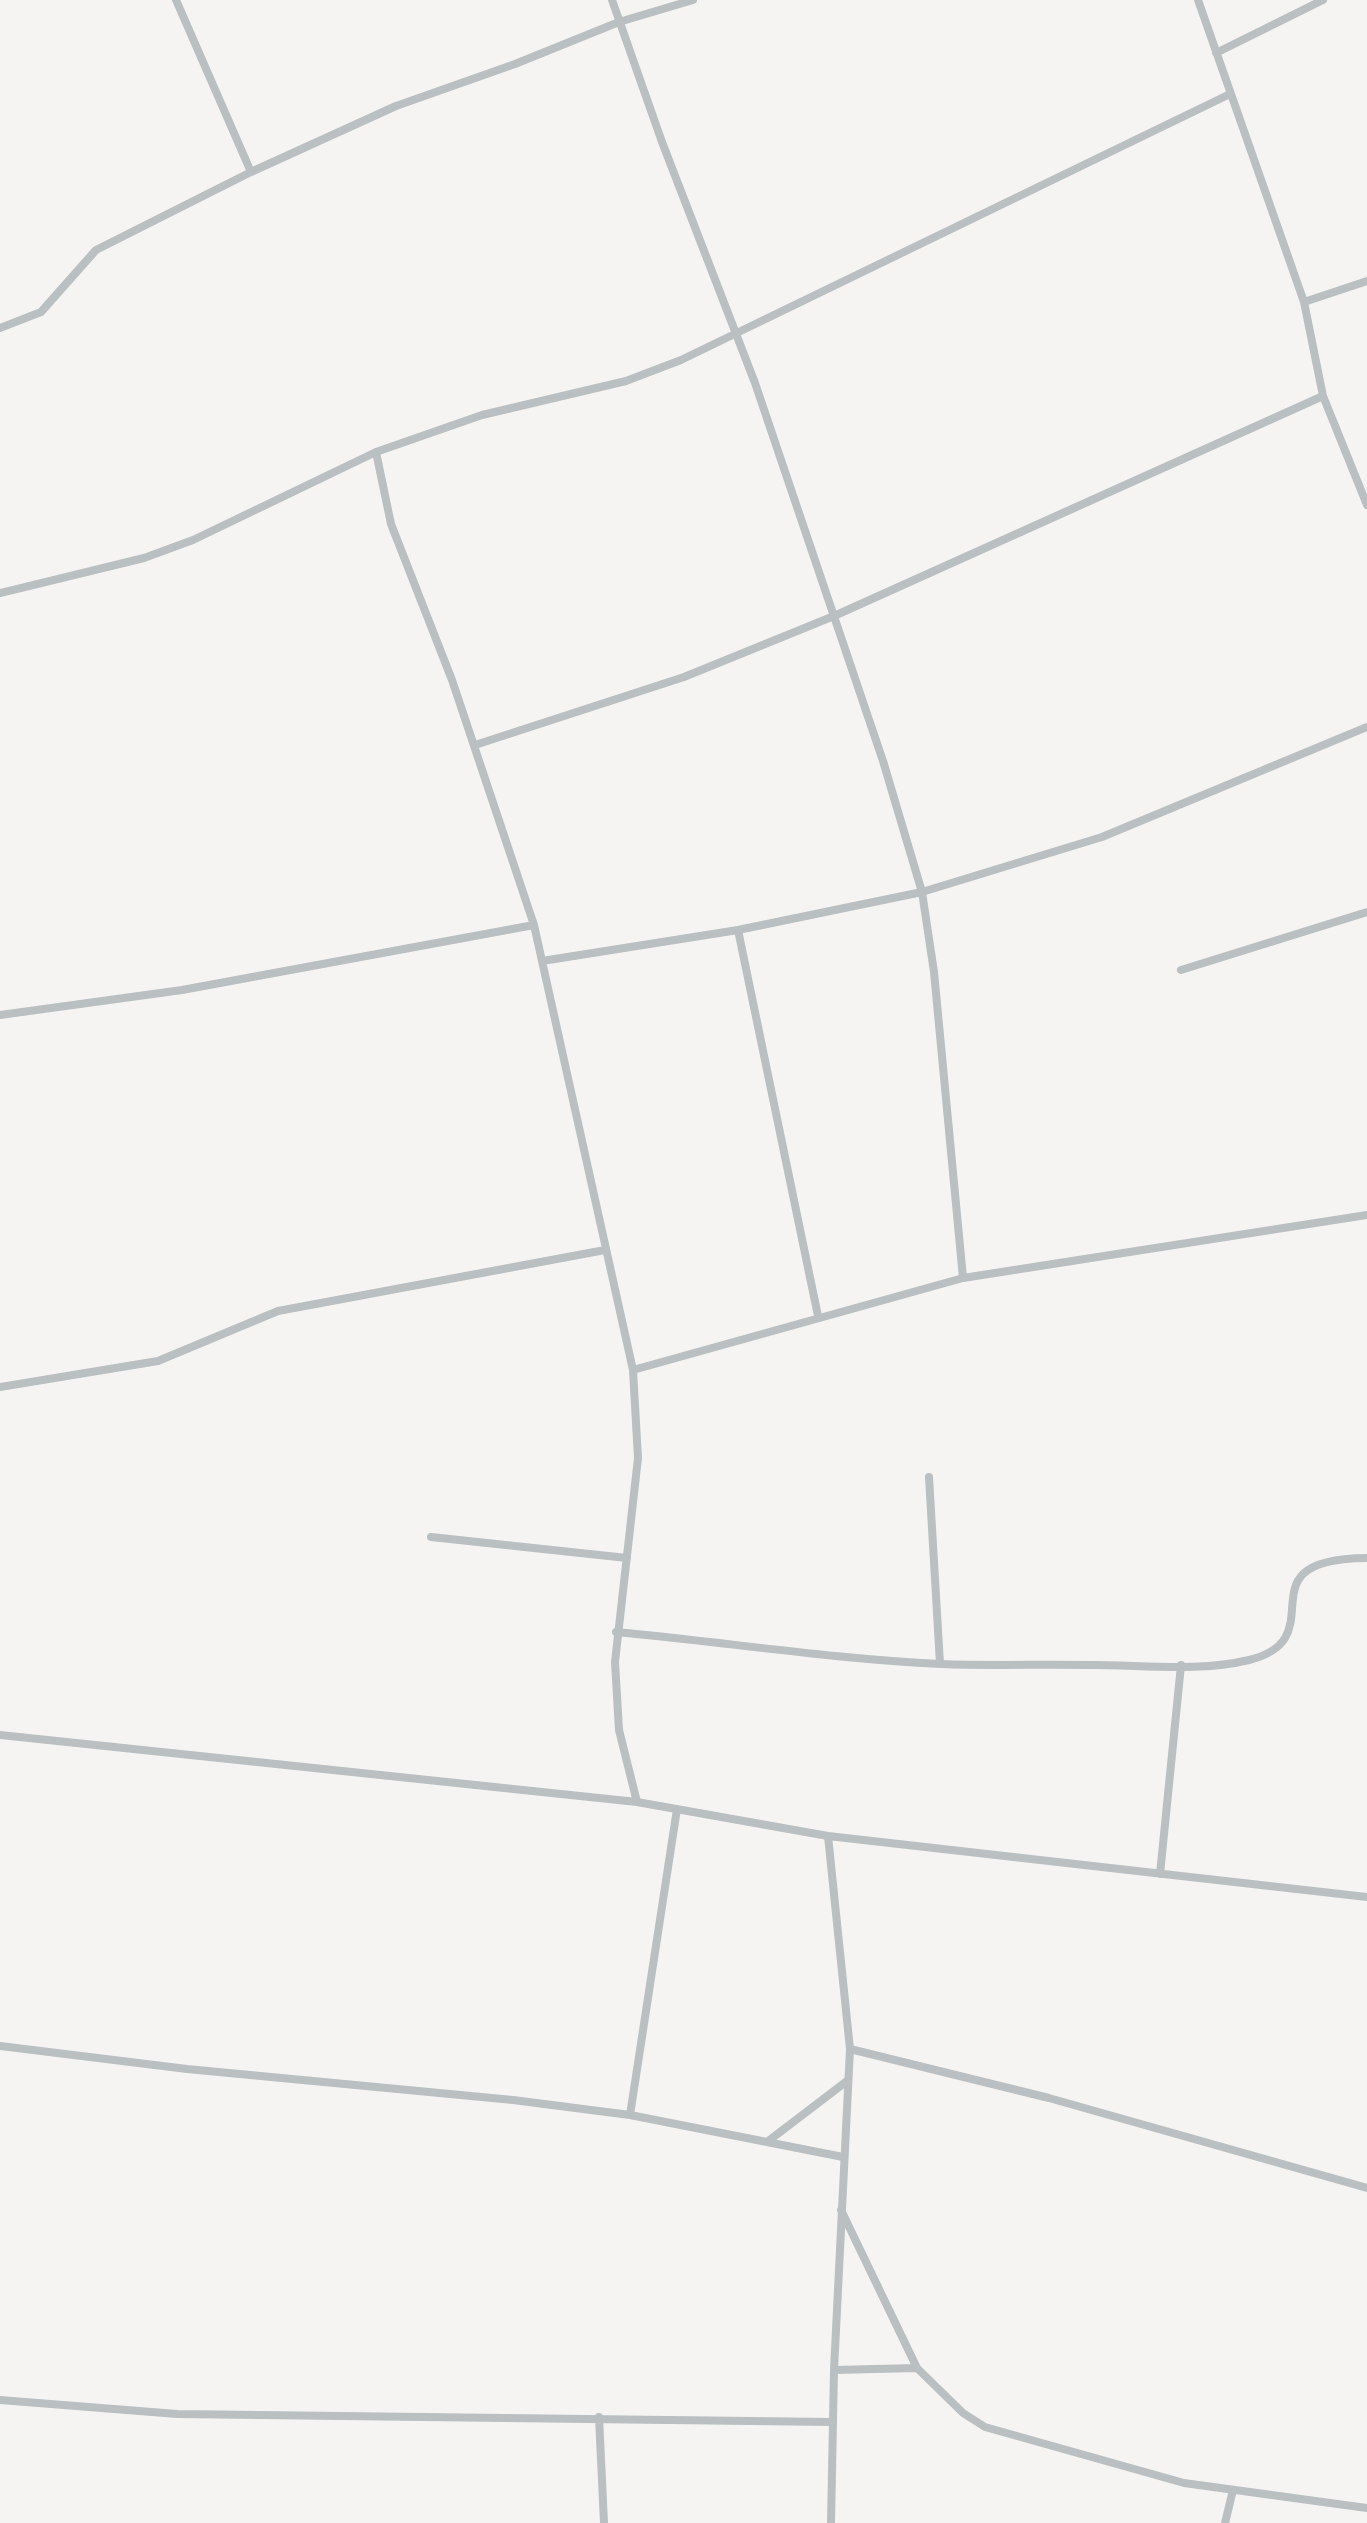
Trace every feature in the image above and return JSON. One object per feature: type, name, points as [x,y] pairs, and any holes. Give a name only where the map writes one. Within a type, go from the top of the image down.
[{"type":"street","points":[[176,0],[251,172]]},
{"type":"street","points":[[612,0],[662,142],[737,332],[834,616],[922,892],[934,972],[963,1278]]},
{"type":"street","points":[[0,328],[41,312],[96,250],[251,172],[396,106],[619,22],[693,0]]},
{"type":"street","points":[[1198,0],[1304,302],[1323,396],[1367,505]]},
{"type":"street","points":[[1216,53],[1323,0]]},
{"type":"street","points":[[0,593],[144,558],[193,540],[376,452],[482,415],[626,381],[681,360],[1230,94]]},
{"type":"street","points":[[1304,302],[1367,281]]},
{"type":"street","points":[[475,745],[684,677],[834,616],[1323,396]]},
{"type":"street","points":[[376,452],[394,532],[475,745],[534,925],[633,1370],[638,1458],[616,1632],[619,1730],[637,1802]]},
{"type":"street","points":[[542,961],[738,930],[922,892],[1102,837],[1367,727]]},
{"type":"street","points":[[1181,970],[1367,912]]},
{"type":"street","points":[[0,1015],[182,990],[534,925]]},
{"type":"street","points":[[738,930],[818,1316]]},
{"type":"street","points":[[633,1370],[963,1278],[1367,1215]]},
{"type":"street","points":[[0,1387],[158,1361],[278,1311],[605,1250]]},
{"type":"street","points":[[929,1477],[940,1664]]},
{"type":"street","points":[[431,1537],[627,1558]]},
{"type":"street","points":[[616,1632],[940,1664],[1181,1665],[1246,1661],[1276,1650],[1289,1633],[1295,1583],[1302,1572],[1322,1561],[1367,1558]]},
{"type":"street","points":[[1160,1874],[1181,1665]]},
{"type":"street","points":[[0,1735],[637,1802],[828,1836],[1367,1897]]},
{"type":"street","points":[[630,2115],[677,1809]]},
{"type":"street","points":[[828,1836],[850,2049],[834,2370],[831,2523]]},
{"type":"street","points":[[0,2046],[187,2069],[513,2100],[630,2115],[843,2157]]},
{"type":"street","points":[[850,2049],[1049,2098],[1367,2188]]},
{"type":"street","points":[[767,2142],[847,2081]]},
{"type":"street","points":[[841,2209],[917,2368],[963,2413],[985,2427],[1184,2483],[1367,2508]]},
{"type":"street","points":[[834,2370],[917,2368]]},
{"type":"street","points":[[0,2400],[192,2414],[832,2422]]},
{"type":"street","points":[[599,2417],[604,2523]]},
{"type":"street","points":[[1225,2523],[1233,2490]]}]
